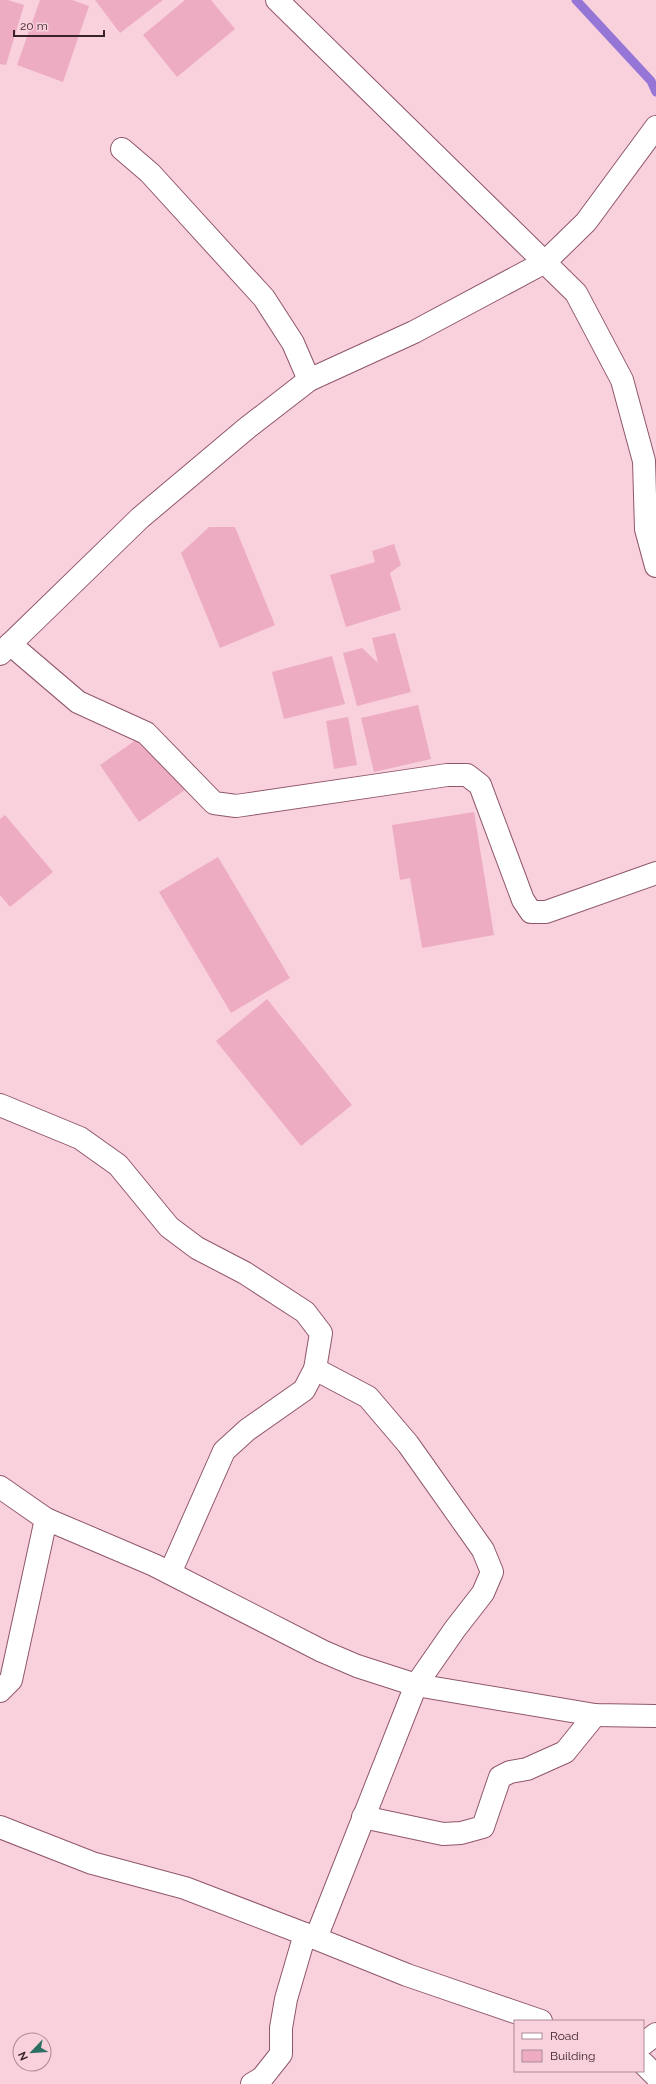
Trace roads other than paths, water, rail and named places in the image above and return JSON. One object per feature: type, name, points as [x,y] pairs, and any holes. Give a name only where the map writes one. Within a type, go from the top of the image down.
[{"type":"street","points":[[277,0],[576,293],[622,380],[644,461],[646,529],[656,566]]},
{"type":"street","points":[[656,127],[586,222],[545,262],[414,332],[309,380],[247,428],[140,518],[5,649],[78,702],[146,733],[214,802],[236,806],[447,775],[466,775],[480,785],[523,900],[531,912],[546,912],[656,873]]},
{"type":"street","points":[[122,149],[150,173],[264,298],[293,343],[309,380]]},
{"type":"street","points":[[0,1105],[80,1138],[118,1165],[169,1227],[197,1248],[245,1273],[305,1312],[321,1333],[315,1368],[304,1390],[247,1430],[224,1451],[170,1573]]},
{"type":"street","points":[[252,2084],[262,2078],[281,2054],[281,2028],[286,2000],[311,1936],[363,1817],[416,1685],[455,1628],[483,1593],[492,1572],[482,1550],[403,1438],[368,1397],[315,1368]]},
{"type":"street","points":[[0,1487],[46,1519],[170,1573],[322,1651],[357,1666],[416,1685],[595,1715],[656,1716]]},
{"type":"street","points":[[0,1691],[11,1680],[46,1519]]},
{"type":"street","points":[[363,1817],[443,1834],[462,1833],[483,1827],[500,1777],[510,1772],[528,1770],[565,1752],[595,1715]]},
{"type":"street","points":[[0,1827],[92,1863],[185,1888],[311,1936],[407,1975],[538,2020]]},
{"type":"street","points":[[644,2043],[656,2034]]},
{"type":"street","points":[[644,2064],[656,2076]]},
{"type":"waterway","points":[[576,0],[651,81],[656,92]]}]
